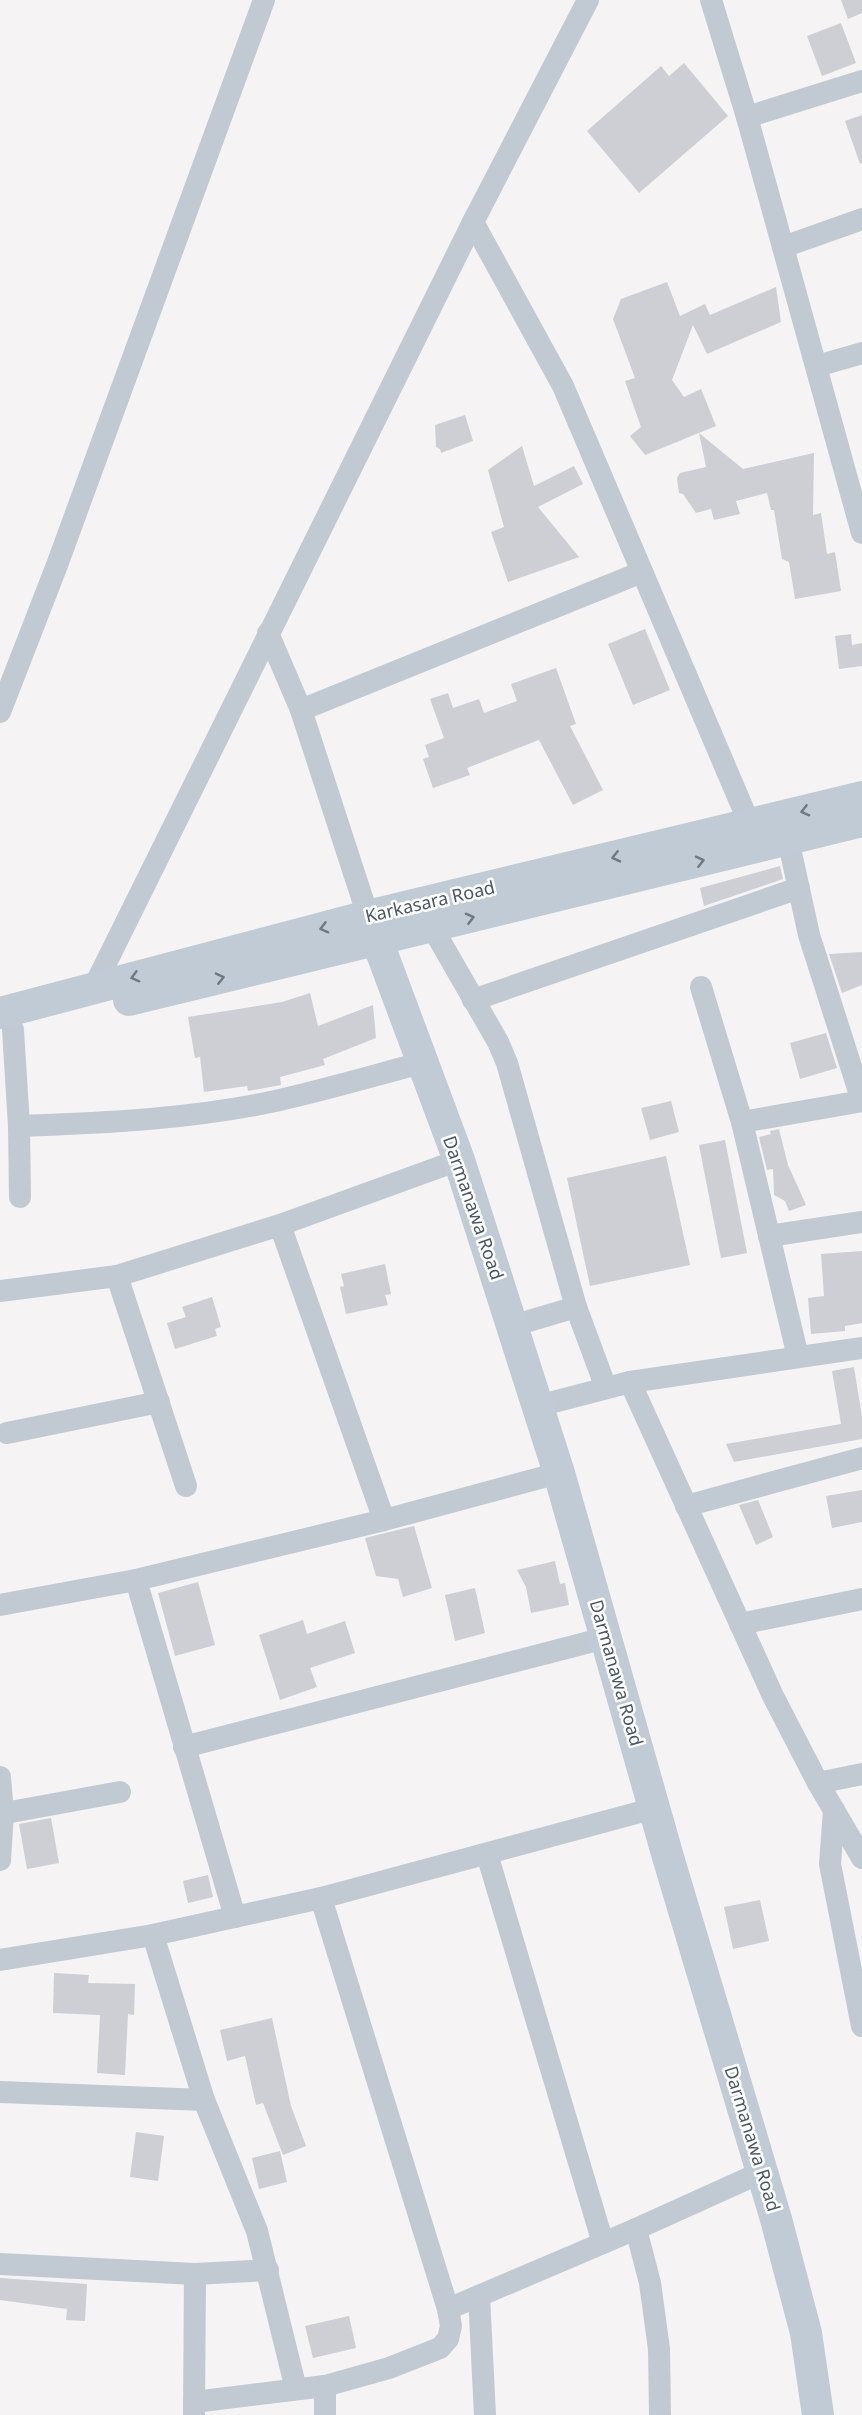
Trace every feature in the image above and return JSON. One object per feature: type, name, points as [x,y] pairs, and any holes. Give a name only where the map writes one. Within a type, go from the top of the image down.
[{"type":"main road","name":"Karkasara Road","points":[[4,1026],[372,929],[750,825],[862,797]]},
{"type":"main road","name":"Karkasara Road","points":[[4,1026],[94,987],[372,929],[432,927],[862,821]]},
{"type":"main road","name":"Darmanawa Road","points":[[372,929],[459,1160],[559,1473],[605,1638],[762,2172],[806,2333],[818,2415]]},
{"type":"street","points":[[0,712],[57,565],[264,0]]},
{"type":"street","points":[[94,987],[473,222],[588,0]]},
{"type":"street","points":[[711,0],[747,117],[860,522]]},
{"type":"street","points":[[747,117],[862,81]]},
{"type":"street","points":[[783,247],[862,219]]},
{"type":"street","points":[[473,222],[563,386],[750,825]]},
{"type":"street","points":[[817,366],[862,353]]},
{"type":"street","points":[[301,710],[642,572]]},
{"type":"street","points":[[268,633],[301,710],[372,929]]},
{"type":"street","points":[[742,1122],[862,1101],[809,935],[788,839]]},
{"type":"street","points":[[474,1000],[799,888]]},
{"type":"street","points":[[432,927],[507,1063],[576,1307],[606,1388]]},
{"type":"street","points":[[701,987],[742,1122],[798,1357]]},
{"type":"street","points":[[4,1026],[19,1126],[20,1197]]},
{"type":"street","points":[[19,1126],[135,1122],[234,1108],[284,1099],[421,1063]]},
{"type":"street","points":[[0,1291],[117,1276],[280,1225],[459,1160]]},
{"type":"street","points":[[769,1236],[862,1222]]},
{"type":"street","points":[[280,1225],[384,1520]]},
{"type":"street","points":[[117,1276],[186,1486]]},
{"type":"street","points":[[512,1326],[576,1307]]},
{"type":"street","points":[[538,1406],[630,1382],[862,1349]]},
{"type":"street","points":[[630,1382],[773,1696],[818,1783],[862,1858]]},
{"type":"street","points":[[7,1433],[159,1402]]},
{"type":"street","points":[[686,1506],[862,1458]]},
{"type":"street","points":[[0,1605],[136,1580],[384,1520],[559,1473]]},
{"type":"street","points":[[136,1580],[235,1917]]},
{"type":"street","points":[[740,1624],[862,1599]]},
{"type":"street","points":[[184,1747],[605,1638]]},
{"type":"street","points":[[818,1783],[862,1774]]},
{"type":"street","points":[[0,1777],[2,1814],[0,1860]]},
{"type":"street","points":[[2,1814],[120,1792]]},
{"type":"street","points":[[0,1960],[153,1935],[321,1898],[655,1808]]},
{"type":"street","points":[[834,1810],[830,1864],[862,2026]]},
{"type":"street","points":[[487,1854],[603,2243]]},
{"type":"street","points":[[195,2274],[194,2408],[296,2389],[325,2386],[389,2367],[440,2348],[448,2339],[451,2326],[448,2309],[321,1898]]},
{"type":"street","points":[[153,1935],[204,2100],[257,2231],[296,2389]]},
{"type":"street","points":[[0,2092],[204,2100]]},
{"type":"street","points":[[448,2309],[636,2229],[762,2172]]},
{"type":"street","points":[[636,2229],[650,2283],[659,2349],[660,2415]]},
{"type":"street","points":[[0,2264],[195,2274],[267,2270]]},
{"type":"street","points":[[479,2296],[485,2415]]},
{"type":"street","points":[[325,2386],[325,2415]]},
{"type":"building","points":[[841,0],[862,0],[862,13],[848,19]]},
{"type":"building","points":[[841,23],[856,63],[822,76],[807,36]]},
{"type":"building","points":[[684,63],[728,116],[639,193],[587,131],[661,66],[669,76]]},
{"type":"building","points":[[862,115],[862,163],[860,164],[845,121]]},
{"type":"building","points":[[667,282],[680,316],[705,304],[710,315],[776,287],[781,322],[707,354],[693,325],[672,380],[684,397],[701,389],[716,426],[645,455],[630,436],[641,427],[625,381],[635,378],[613,319],[621,299]]},
{"type":"building","points":[[465,415],[473,441],[441,453],[436,447],[435,425]]},
{"type":"building","points":[[699,433],[743,469],[814,453],[813,515],[821,513],[827,554],[835,552],[841,591],[795,599],[789,562],[782,559],[774,510],[771,510],[767,493],[736,501],[740,514],[714,520],[711,509],[696,513],[683,494],[679,493],[677,478],[680,473],[706,467]]},
{"type":"building","points":[[522,446],[534,486],[574,466],[583,484],[538,507],[579,557],[508,582],[491,532],[504,527],[488,470]]},
{"type":"building","points":[[645,629],[670,690],[633,705],[608,644]]},
{"type":"building","points":[[851,634],[852,645],[862,643],[862,666],[839,669],[835,636]]},
{"type":"building","points":[[556,668],[576,724],[570,726],[603,790],[573,805],[539,740],[467,768],[470,775],[433,788],[423,759],[429,757],[425,745],[444,738],[430,699],[448,693],[453,708],[479,699],[484,713],[517,701],[511,684]]},
{"type":"building","points":[[780,866],[783,879],[704,906],[700,888]]},
{"type":"building","points":[[862,952],[862,985],[842,993],[829,954]]},
{"type":"building","points":[[310,993],[318,1026],[373,1005],[376,1038],[323,1059],[325,1065],[280,1077],[281,1085],[248,1091],[247,1086],[204,1092],[200,1057],[195,1058],[188,1017],[282,1002]]},
{"type":"building","points":[[826,1033],[837,1068],[800,1079],[790,1043]]},
{"type":"building","points":[[671,1101],[679,1132],[650,1140],[641,1108]]},
{"type":"building","points":[[779,1129],[788,1165],[806,1205],[789,1211],[785,1201],[774,1195],[773,1169],[767,1170],[759,1137]]},
{"type":"building","points":[[725,1140],[747,1253],[721,1258],[699,1145]]},
{"type":"building","points":[[666,1156],[690,1265],[590,1286],[567,1178]]},
{"type":"building","points":[[862,1251],[862,1323],[845,1326],[845,1331],[811,1334],[808,1298],[824,1296],[821,1254]]},
{"type":"building","points":[[385,1264],[391,1294],[385,1295],[388,1305],[346,1314],[340,1287],[344,1286],[341,1274]]},
{"type":"building","points":[[212,1297],[221,1327],[215,1329],[217,1336],[175,1349],[167,1323],[186,1317],[182,1307]]},
{"type":"building","points":[[854,1367],[862,1417],[862,1439],[734,1462],[726,1444],[841,1424],[832,1371]]},
{"type":"building","points":[[862,1490],[862,1522],[832,1528],[826,1496]]},
{"type":"building","points":[[758,1500],[773,1537],[756,1545],[739,1505]]},
{"type":"building","points":[[414,1526],[432,1588],[403,1597],[398,1579],[376,1576],[365,1538]]},
{"type":"building","points":[[555,1561],[560,1584],[565,1583],[569,1605],[531,1613],[526,1587],[517,1570]]},
{"type":"building","points":[[198,1582],[215,1645],[175,1656],[158,1593]]},
{"type":"building","points":[[475,1588],[485,1633],[455,1641],[445,1595]]},
{"type":"building","points":[[303,1620],[307,1634],[345,1621],[355,1653],[310,1668],[317,1687],[280,1700],[259,1635]]},
{"type":"building","points":[[51,1818],[59,1863],[27,1869],[19,1824]]},
{"type":"building","points":[[208,1875],[213,1897],[188,1903],[183,1881]]},
{"type":"building","points":[[760,1900],[769,1941],[733,1949],[724,1907]]},
{"type":"building","points":[[54,1973],[89,1975],[88,1983],[135,1984],[134,2015],[128,2014],[125,2075],[97,2073],[100,2015],[53,2013]]},
{"type":"building","points":[[272,2018],[291,2106],[306,2146],[283,2155],[263,2103],[256,2105],[245,2056],[227,2061],[220,2030]]},
{"type":"building","points":[[136,2132],[164,2136],[158,2181],[130,2177]]},
{"type":"building","points":[[280,2151],[287,2182],[259,2189],[252,2158]]},
{"type":"building","points":[[0,2278],[87,2284],[85,2321],[66,2320],[67,2309],[0,2300]]},
{"type":"building","points":[[349,2316],[356,2348],[313,2358],[305,2326]]}]
